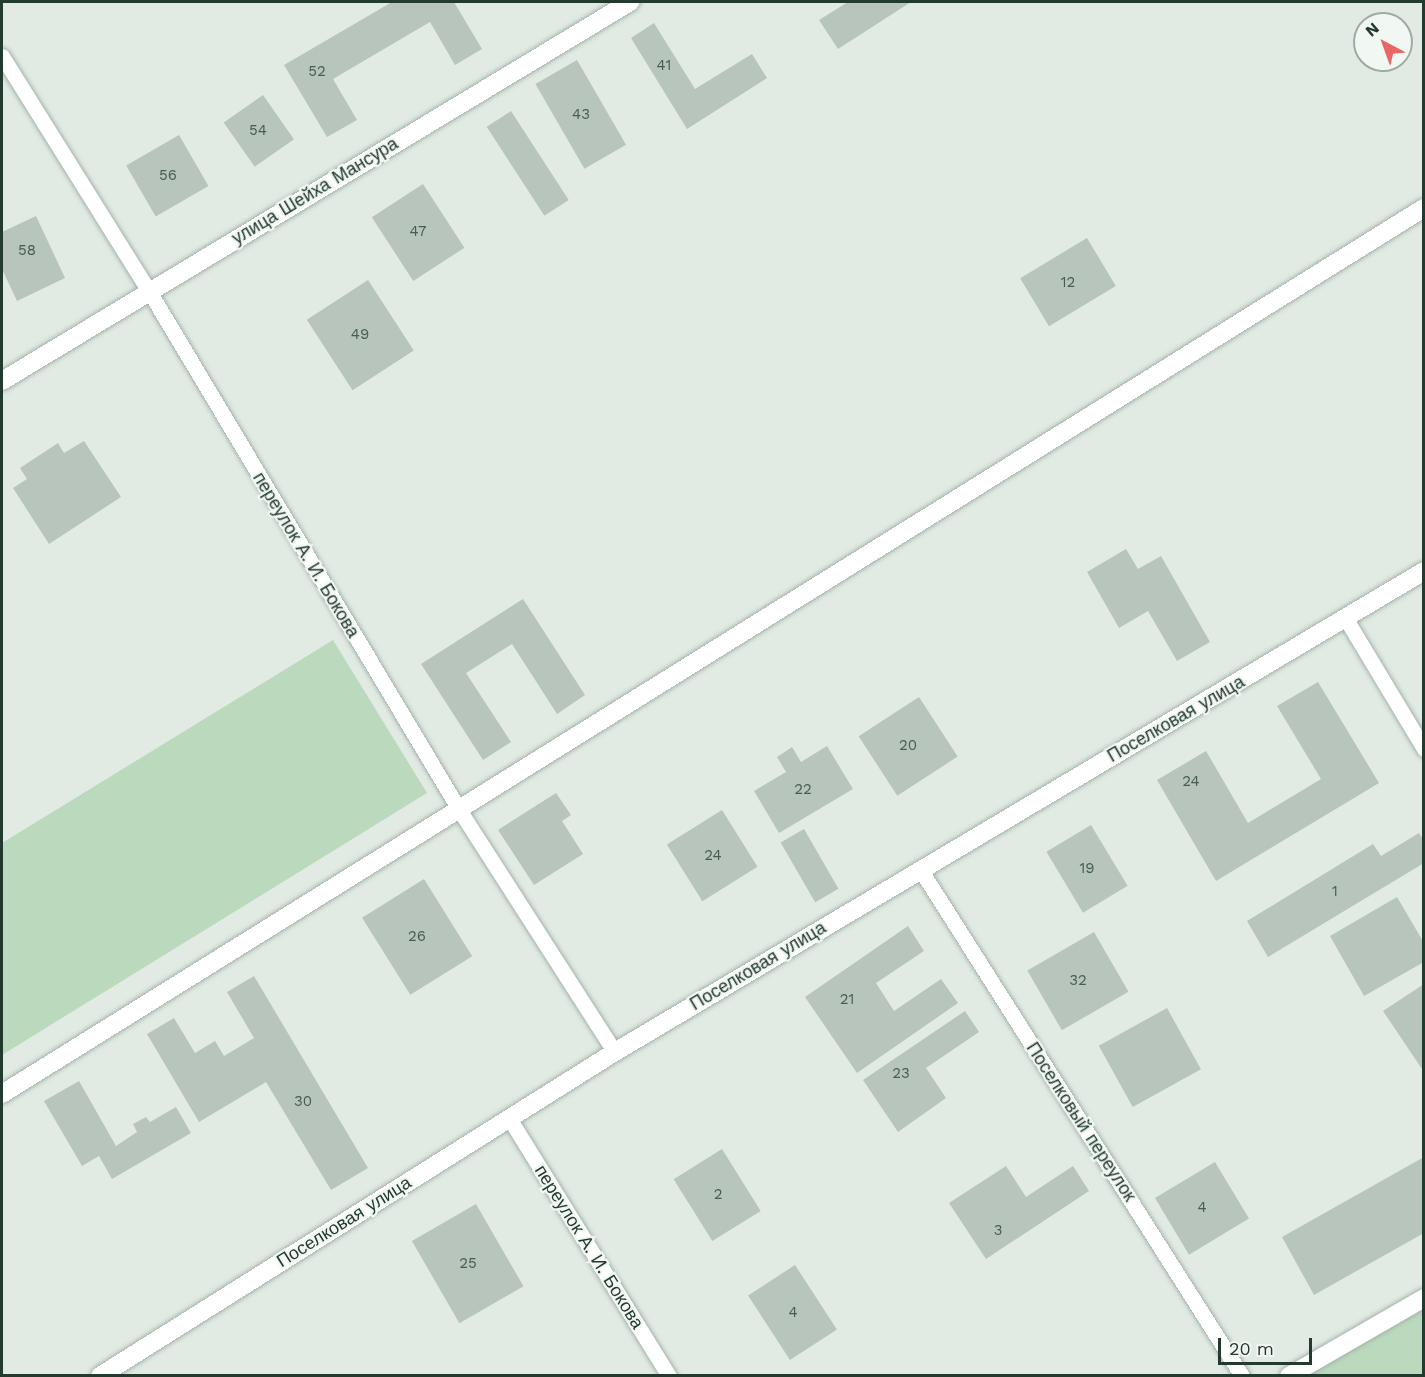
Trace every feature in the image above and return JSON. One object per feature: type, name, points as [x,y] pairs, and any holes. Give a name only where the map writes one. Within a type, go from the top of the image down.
[{"type":"street","name":"улица Шейха Мансура","points":[[2,381],[630,2]]},
{"type":"street","points":[[2,1094],[460,811],[1424,208]]},
{"type":"street","name":"Поселковая улица","points":[[104,1374],[615,1052],[1424,571]]},
{"type":"street","points":[[1289,1376],[1424,1298]]},
{"type":"lane","name":"переулок А. И. Бокова","points":[[2,56],[148,291],[460,811],[615,1052]]},
{"type":"lane","points":[[1346,619],[1424,749]]},
{"type":"lane","name":"Поселковый переулок","points":[[920,869],[1242,1376]]},
{"type":"lane","name":"переулок А. И. Бокова","points":[[510,1118],[669,1376]]},
{"type":"green space","points":[[333,640],[427,793],[2,1055],[2,843]]},
{"type":"green space","points":[[1423,1298],[1423,1375],[1289,1375]]},
{"type":"building","points":[[392,2],[454,2],[482,49],[455,65],[430,22],[333,79],[357,120],[327,137],[284,65]]},
{"type":"building","points":[[848,2],[911,2],[838,49],[819,20]]},
{"type":"building","points":[[654,23],[695,89],[752,54],[767,78],[687,129],[631,38]]},
{"type":"building","points":[[577,60],[626,145],[584,169],[535,84]]},
{"type":"building","points":[[263,95],[294,139],[255,167],[224,123]]},
{"type":"building","points":[[511,111],[569,200],[544,216],[487,127]]},
{"type":"building","points":[[179,135],[208,186],[156,217],[126,166]]},
{"type":"building","points":[[423,184],[464,248],[413,281],[372,217]]},
{"type":"building","points":[[36,216],[65,278],[17,301],[2,269],[2,232]]},
{"type":"building","points":[[1087,238],[1116,286],[1049,326],[1020,278]]},
{"type":"building","points":[[368,280],[414,350],[353,390],[307,320]]},
{"type":"building","points":[[84,441],[121,497],[49,544],[13,488],[27,479],[20,468],[58,443],[64,453]]},
{"type":"building","points":[[1126,549],[1138,569],[1161,556],[1210,642],[1177,661],[1148,611],[1119,628],[1087,572]]},
{"type":"building","points":[[523,599],[585,695],[557,714],[512,644],[466,673],[511,742],[483,760],[421,664]]},
{"type":"building","points":[[1318,682],[1379,783],[1216,881],[1157,780],[1206,751],[1248,823],[1321,779],[1277,706]]},
{"type":"building","points":[[919,697],[958,757],[897,796],[859,736]]},
{"type":"building","points":[[827,746],[853,789],[779,833],[754,791],[786,772],[777,757],[792,747],[801,762]]},
{"type":"building","points":[[556,793],[571,815],[562,821],[583,854],[534,885],[498,830]]},
{"type":"building","points":[[722,810],[758,867],[702,901],[667,844]]},
{"type":"building","points":[[1091,825],[1128,886],[1083,913],[1046,852]]},
{"type":"building","points":[[804,829],[838,889],[815,902],[781,842]]},
{"type":"building","points":[[1419,833],[1424,841],[1424,863],[1268,957],[1247,921],[1373,844],[1381,856]]},
{"type":"building","points":[[424,879],[472,956],[410,995],[362,918]]},
{"type":"building","points":[[1397,897],[1424,943],[1424,962],[1364,996],[1330,936]]},
{"type":"building","points":[[908,926],[924,951],[876,983],[894,1011],[941,979],[958,1003],[857,1073],[805,997]]},
{"type":"building","points":[[1094,932],[1128,992],[1062,1030],[1027,970]]},
{"type":"building","points":[[254,976],[368,1168],[331,1190],[266,1082],[199,1122],[147,1034],[174,1018],[195,1053],[215,1041],[224,1056],[254,1038],[227,992]]},
{"type":"building","points":[[1424,984],[1424,1072],[1383,1011]]},
{"type":"building","points":[[1167,1008],[1201,1069],[1133,1107],[1099,1046]]},
{"type":"building","points":[[965,1011],[979,1032],[926,1068],[946,1098],[898,1132],[863,1080]]},
{"type":"building","points":[[79,1081],[116,1146],[137,1132],[133,1124],[146,1117],[150,1122],[176,1107],[191,1133],[112,1179],[99,1156],[82,1166],[44,1101]]},
{"type":"building","points":[[722,1149],[761,1211],[712,1241],[674,1179]]},
{"type":"building","points":[[1424,1157],[1424,1233],[1314,1295],[1282,1237]]},
{"type":"building","points":[[1215,1162],[1249,1219],[1189,1255],[1155,1198]]},
{"type":"building","points":[[1006,1166],[1026,1197],[1073,1166],[1089,1191],[986,1259],[949,1203]]},
{"type":"building","points":[[476,1204],[524,1286],[459,1323],[412,1241]]},
{"type":"building","points":[[795,1265],[837,1330],[790,1360],[748,1295]]}]
